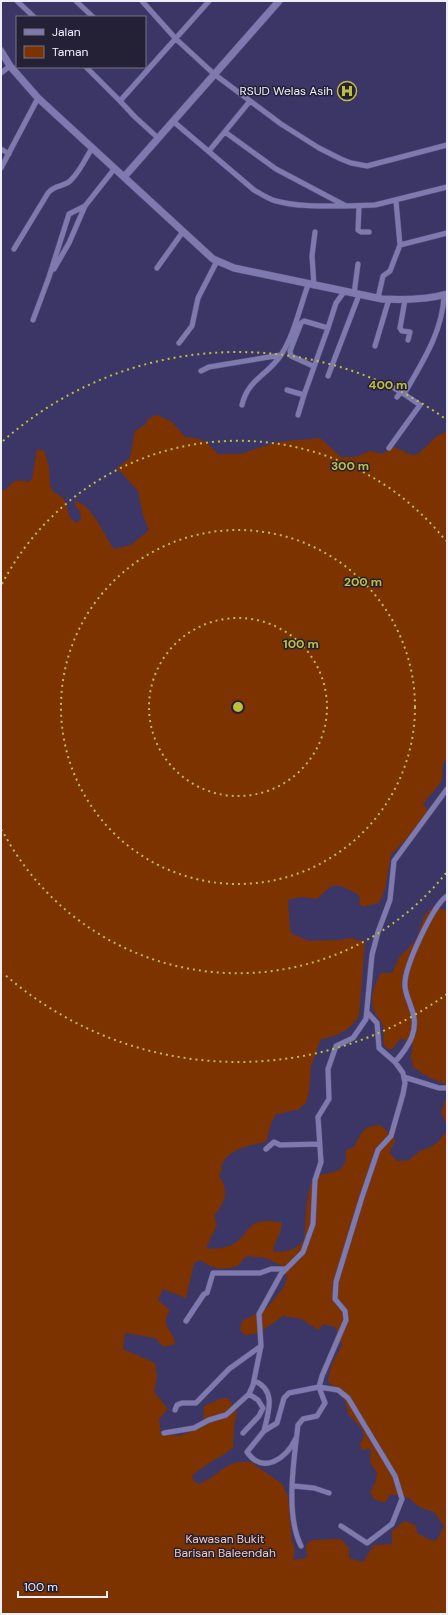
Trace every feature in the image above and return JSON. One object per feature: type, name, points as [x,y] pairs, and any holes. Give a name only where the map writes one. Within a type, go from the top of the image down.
[{"type":"main road","points":[[124,177],[279,1]]},
{"type":"main road","points":[[1,52],[10,66],[38,98],[115,168],[182,233],[217,261],[234,268],[311,286],[378,298],[405,300],[446,294]]},
{"type":"street","points":[[17,1],[33,16]]},
{"type":"street","points":[[76,1],[92,16]]},
{"type":"street","points":[[142,1],[176,39],[214,74],[250,101],[319,148],[351,164],[361,166],[447,145]]},
{"type":"street","points":[[120,101],[147,67],[176,39],[209,1]]},
{"type":"street","points":[[1,73],[10,66]]},
{"type":"street","points":[[87,68],[135,118],[158,138]]},
{"type":"street","points":[[1,168],[38,98]]},
{"type":"street","points":[[209,151],[250,101]]},
{"type":"street","points":[[174,122],[254,190],[269,199],[276,201],[319,206],[359,206],[396,201],[447,187]]},
{"type":"street","points":[[225,132],[276,169],[346,206]]},
{"type":"street","points":[[14,249],[48,193],[54,187],[67,183],[72,179],[92,148]]},
{"type":"street","points":[[1,149],[8,154]]},
{"type":"street","points":[[49,277],[69,243],[85,206],[115,168]]},
{"type":"street","points":[[319,206],[322,203],[323,194]]},
{"type":"street","points":[[378,298],[383,276],[390,271],[400,245],[396,201]]},
{"type":"street","points":[[33,320],[49,277],[69,214],[85,206]]},
{"type":"street","points":[[359,206],[358,230],[361,232],[369,232]]},
{"type":"street","points":[[242,405],[248,388],[264,375],[281,355],[287,343],[311,286],[312,256],[315,232]]},
{"type":"street","points":[[157,268],[182,233]]},
{"type":"street","points":[[400,245],[447,233]]},
{"type":"street","points":[[179,343],[192,326],[198,298],[217,261]]},
{"type":"street","points":[[328,376],[356,294],[358,264]]},
{"type":"street","points":[[298,415],[313,366],[336,303],[344,292]]},
{"type":"street","points":[[398,397],[403,393],[438,330],[446,294]]},
{"type":"street","points":[[375,346],[389,299]]},
{"type":"street","points":[[405,300],[400,328],[402,331],[410,332],[408,340]]},
{"type":"street","points":[[313,366],[291,356],[290,351],[298,330],[301,323],[304,321],[328,328]]},
{"type":"street","points":[[200,371],[209,367],[281,355]]},
{"type":"street","points":[[389,448],[420,405],[394,388]]},
{"type":"street","points":[[287,390],[304,395]]},
{"type":"street","points":[[164,1433],[194,1428],[210,1420],[226,1415],[248,1394],[254,1381],[262,1346],[258,1314],[285,1269],[303,1252],[312,1224],[315,1180],[321,1162],[318,1117],[329,1099],[328,1072],[333,1051],[339,1043],[353,1038],[364,1022],[367,1012],[372,955],[378,932],[390,900],[394,861],[447,789]]},
{"type":"street","points":[[395,1062],[408,1045],[416,1026],[415,1015],[405,987],[407,968],[434,910],[447,896]]},
{"type":"street","points":[[301,1546],[296,1535],[292,1503],[298,1425],[303,1419],[317,1416],[324,1408],[325,1399],[319,1387],[322,1376],[346,1320],[345,1311],[335,1299],[336,1282],[378,1150],[387,1142],[402,1103],[404,1077],[395,1062],[379,1048],[377,1023],[367,1012]]},
{"type":"street","points":[[404,1077],[439,1088],[447,1088]]},
{"type":"street","points":[[266,1149],[274,1142],[280,1144],[320,1144]]},
{"type":"street","points":[[186,1321],[204,1294],[207,1293],[213,1273],[260,1273],[271,1269],[285,1269]]},
{"type":"street","points":[[175,1410],[177,1405],[182,1402],[196,1402],[229,1369],[262,1346]]},
{"type":"street","points":[[254,1381],[261,1384],[269,1396],[270,1404],[264,1431]]},
{"type":"street","points":[[297,1436],[285,1453],[276,1461],[263,1464],[256,1462],[247,1452],[264,1431],[277,1423],[284,1398],[289,1394],[319,1387],[338,1390],[348,1398],[395,1476],[402,1499],[392,1524],[368,1543],[351,1534],[341,1526]]},
{"type":"street","points":[[243,1433],[263,1408],[258,1400],[248,1394]]},
{"type":"street","points":[[294,1486],[314,1488],[329,1492]]},
{"type":"green space","name":"Kawasan Bukit Barisan Baleendah","points":[[158,415],[173,423],[185,437],[196,438],[204,441],[218,454],[240,454],[278,442],[320,438],[341,457],[356,457],[370,451],[382,454],[394,447],[412,455],[418,454],[436,437],[447,431],[447,758],[443,763],[442,781],[423,804],[428,811],[422,822],[391,855],[385,889],[379,903],[362,907],[359,903],[360,898],[357,894],[344,887],[335,885],[329,888],[317,899],[301,897],[288,900],[290,931],[294,935],[309,941],[340,940],[350,938],[365,942],[359,1016],[351,1026],[343,1032],[321,1039],[311,1066],[309,1092],[306,1103],[297,1110],[276,1114],[271,1123],[266,1142],[239,1149],[228,1156],[224,1161],[219,1175],[224,1187],[225,1196],[214,1216],[217,1225],[206,1248],[216,1249],[231,1245],[239,1240],[254,1224],[265,1221],[281,1222],[282,1226],[273,1251],[281,1252],[294,1248],[304,1240],[308,1194],[312,1181],[322,1174],[341,1169],[345,1163],[346,1150],[354,1147],[363,1131],[369,1127],[380,1125],[394,1137],[395,1142],[389,1152],[397,1161],[409,1160],[420,1151],[431,1147],[438,1142],[447,1131],[447,1614],[1,1614],[1,490],[6,490],[15,481],[28,482],[32,479],[37,449],[44,451],[49,467],[50,486],[53,491],[63,498],[70,518],[77,523],[81,519],[80,512],[74,503],[76,501],[88,508],[93,514],[114,549],[131,545],[149,530],[143,515],[138,491],[117,468],[130,458],[135,431],[145,425],[151,417]],"holes":[[[248,1256],[265,1258],[281,1265],[287,1278],[284,1287],[266,1309],[242,1321],[240,1330],[245,1335],[259,1333],[283,1316],[301,1319],[318,1330],[323,1324],[335,1327],[342,1345],[331,1366],[328,1381],[345,1401],[348,1414],[362,1429],[364,1437],[360,1444],[362,1450],[369,1448],[371,1451],[370,1462],[377,1473],[375,1483],[370,1492],[374,1499],[385,1503],[390,1494],[409,1498],[419,1507],[434,1512],[444,1526],[437,1540],[433,1541],[418,1534],[415,1525],[404,1521],[392,1531],[392,1544],[374,1545],[363,1562],[349,1558],[349,1548],[341,1539],[313,1540],[306,1544],[307,1558],[293,1560],[295,1549],[292,1542],[288,1496],[282,1484],[251,1462],[238,1462],[227,1466],[209,1479],[199,1484],[194,1481],[192,1476],[233,1448],[234,1426],[237,1412],[228,1398],[223,1398],[204,1406],[203,1427],[179,1436],[161,1434],[159,1419],[168,1409],[154,1392],[157,1376],[155,1363],[123,1349],[125,1333],[155,1338],[164,1347],[175,1344],[173,1335],[166,1325],[167,1316],[170,1310],[158,1300],[163,1289],[186,1298],[194,1263],[201,1260],[210,1266],[227,1268],[238,1266],[243,1259]]]},
{"type":"green space","points":[[432,908],[447,910],[447,1091],[445,1084],[426,1076],[413,1067],[411,1057],[413,1044],[401,1038],[391,1050],[385,1046],[383,1040],[384,1030],[382,1022],[375,1013],[372,1003],[374,987],[381,973],[392,973],[399,958],[416,940],[424,916]]},
{"type":"green space","points":[[447,1096],[447,1126],[441,1112]]},
{"type":"place","name":"RSUD Welas Asih","points":[[347,91]]}]
